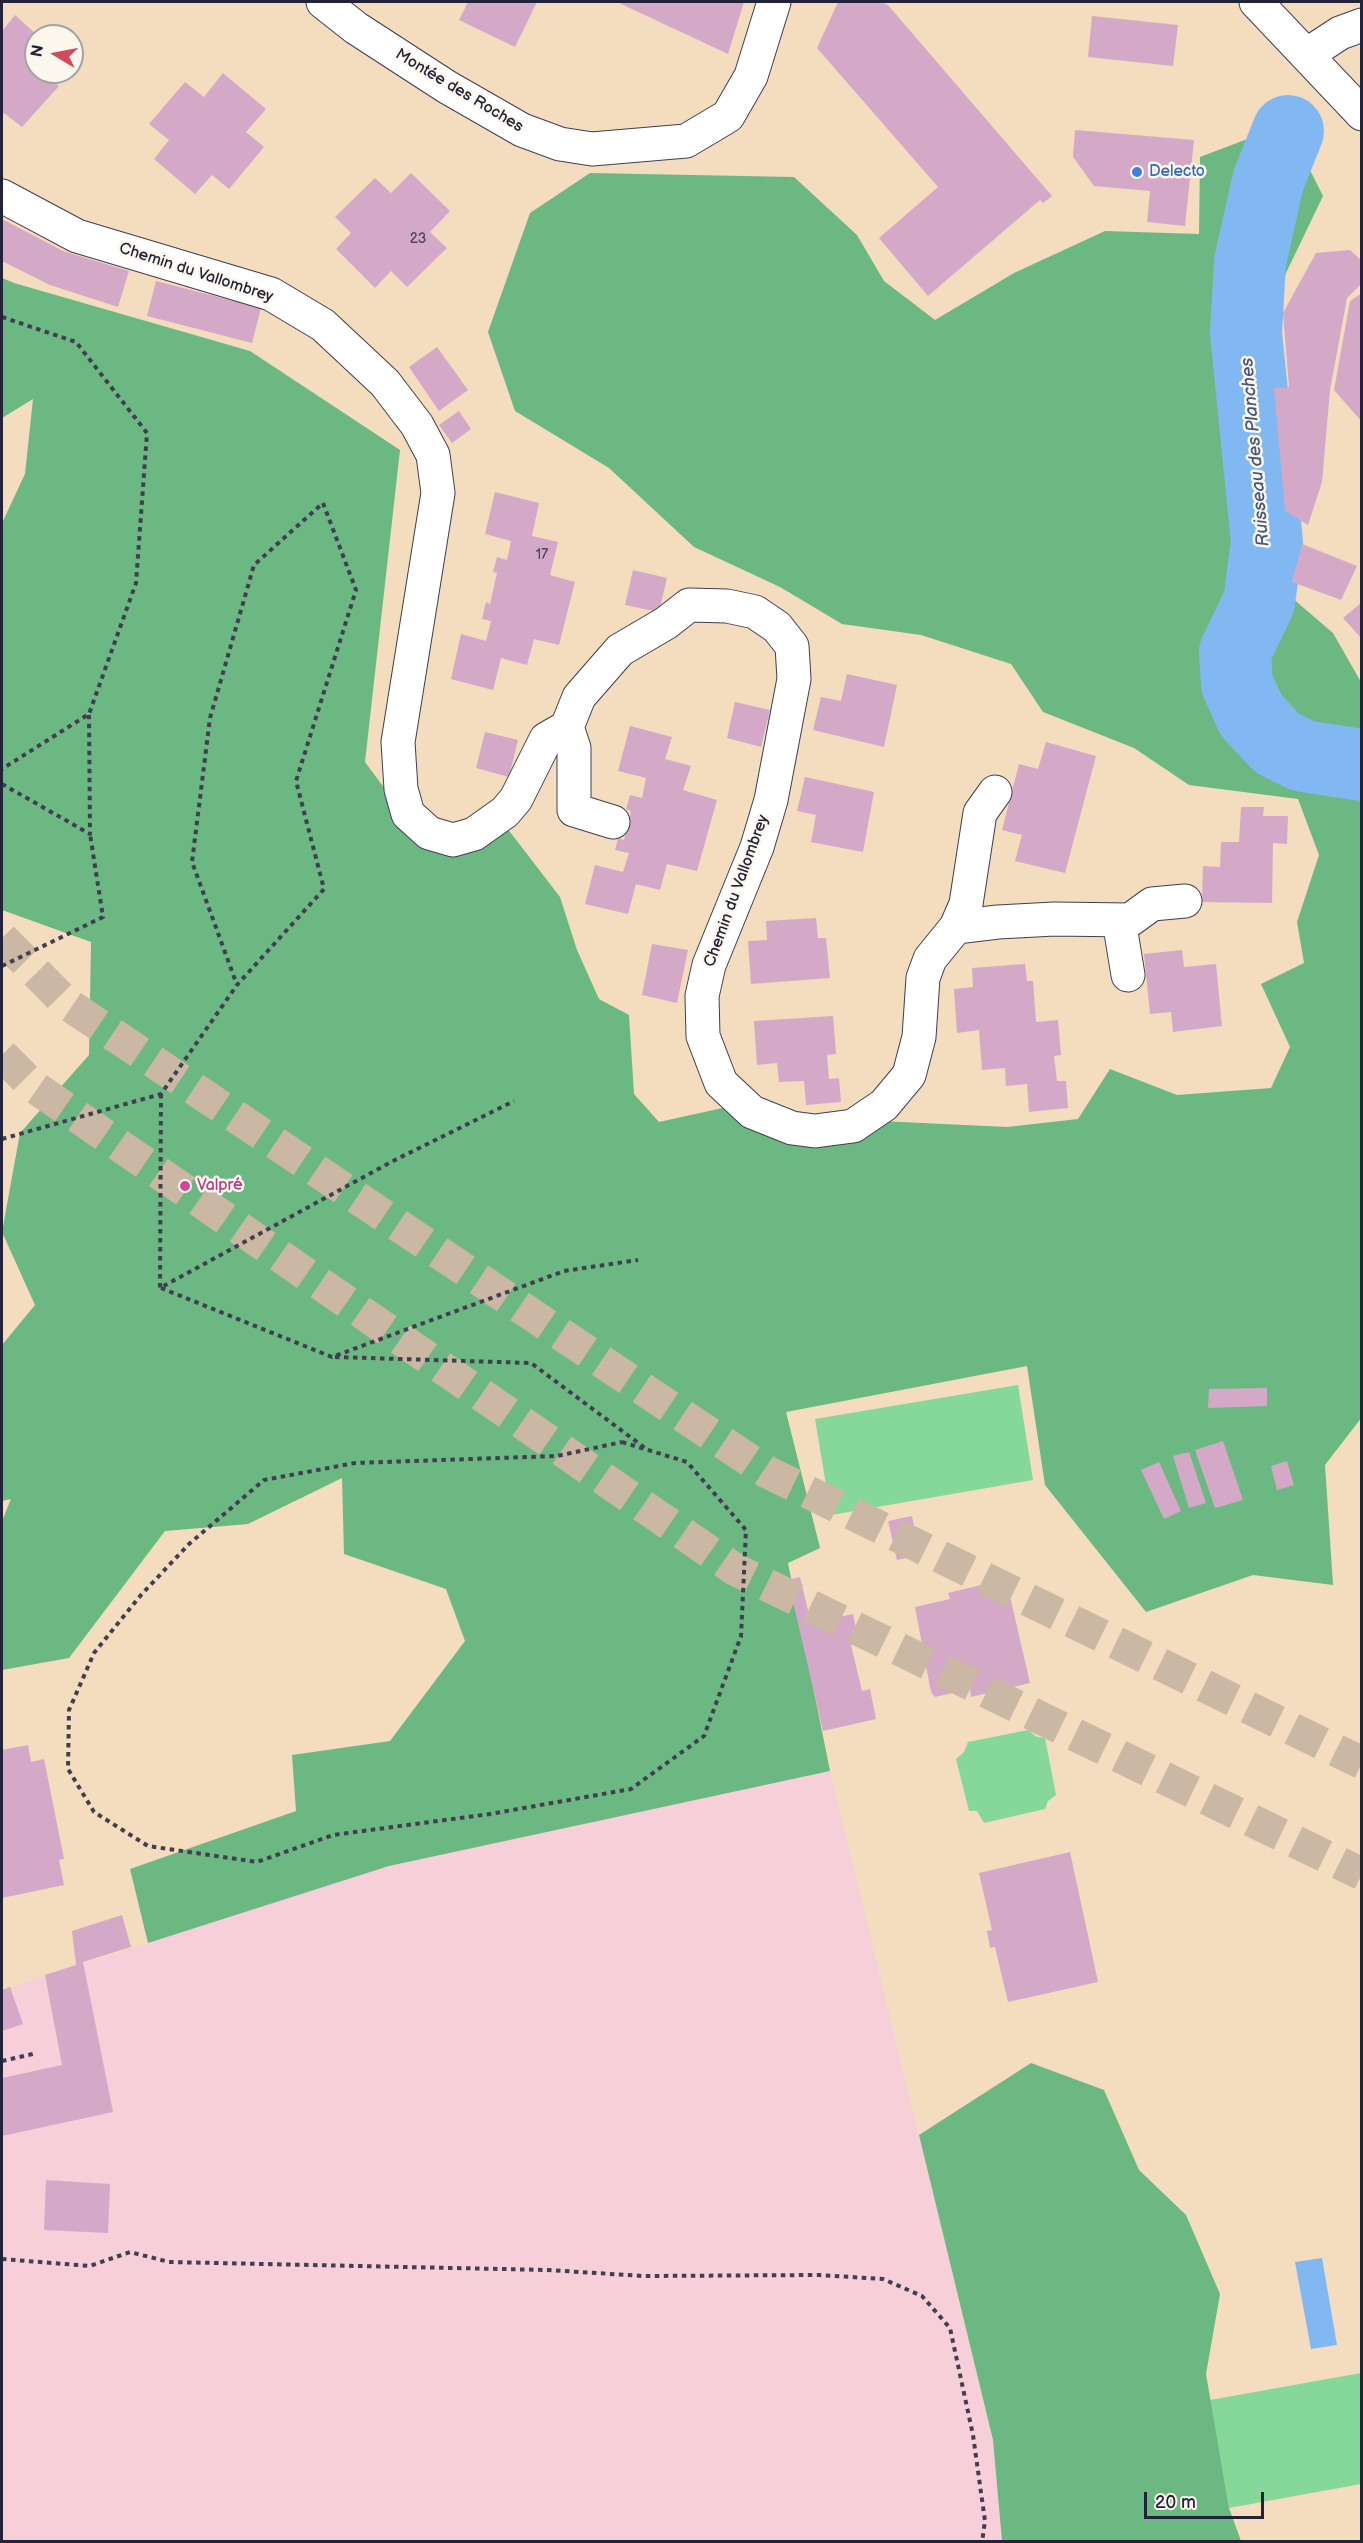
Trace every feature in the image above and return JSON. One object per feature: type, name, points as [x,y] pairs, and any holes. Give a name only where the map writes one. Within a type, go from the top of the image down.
[{"type":"street","name":"Montée des Roches","points":[[323,2],[356,28],[447,87],[522,130],[560,144],[592,149],[686,141],[728,116],[752,76],[774,2]]},
{"type":"street","points":[[1256,2],[1308,54],[1362,114]]},
{"type":"street","points":[[1308,54],[1340,33],[1362,25]]},
{"type":"street","name":"Chemin du Vallombrey","points":[[2,196],[78,236],[271,294],[323,325],[385,383],[417,425],[434,455],[438,493],[398,742],[401,789],[408,814],[429,833],[453,840],[474,834],[505,812],[516,798],[546,739],[567,727],[579,697],[620,650],[666,623],[689,605],[727,606],[755,612],[777,627],[792,646],[794,679],[771,800],[757,847],[709,965],[702,996],[704,1036],[721,1083],[752,1112],[792,1128],[815,1131],[853,1126],[884,1105],[909,1075],[919,1037],[923,978],[930,959],[956,927],[966,904],[980,813],[995,792]]},
{"type":"street","points":[[567,727],[574,748],[574,810],[613,822]]},
{"type":"street","points":[[956,927],[1031,920],[1130,920],[1152,904],[1185,901]]},
{"type":"street","points":[[1119,920],[1128,975]]},
{"type":"path","points":[[2,317],[76,342],[147,433],[136,584],[89,714],[90,834],[104,917],[2,966]]},
{"type":"path","points":[[160,1287],[161,1094],[237,985],[324,889],[296,781],[356,590],[323,503],[255,565],[210,718],[192,862],[237,985]]},
{"type":"path","points":[[2,769],[89,714]]},
{"type":"path","points":[[2,784],[90,834]]},
{"type":"path","points":[[2,1139],[161,1094]]},
{"type":"path","points":[[160,1287],[393,1161],[514,1101]]},
{"type":"path","points":[[332,1357],[564,1271],[638,1260]]},
{"type":"path","points":[[160,1287],[332,1357],[531,1363],[648,1450],[687,1462],[746,1530],[741,1636],[705,1736],[630,1789],[490,1814],[333,1836],[258,1862],[148,1846],[94,1812],[68,1769],[69,1710],[94,1653],[141,1595],[189,1544],[264,1480],[355,1463],[556,1456],[622,1442],[648,1450]]},
{"type":"path","points":[[2,2061],[33,2054]]},
{"type":"path","points":[[2,2259],[90,2266],[130,2252],[169,2262],[548,2270],[643,2276],[819,2274],[883,2279],[922,2296],[950,2328],[973,2435],[985,2521],[982,2541]]},
{"type":"shaded area","points":[[830,1771],[993,2440],[1002,2541],[2,2541],[2,1990],[389,1866]]},
{"type":"green space","points":[[1250,138],[1305,160],[1323,196],[1286,273],[1262,367],[1280,520],[1284,591],[1333,633],[1361,682],[1362,1417],[1325,1465],[1333,1585],[1253,1575],[1146,1612],[1045,1485],[1027,1366],[786,1412],[820,1548],[788,1563],[830,1771],[389,1866],[148,1943],[130,1869],[296,1811],[292,1755],[390,1741],[465,1641],[446,1589],[344,1554],[342,1478],[248,1524],[165,1531],[69,1658],[2,1670],[2,1521],[11,1499],[2,1501],[2,1345],[35,1305],[2,1232],[20,1133],[89,1055],[91,942],[2,910],[2,523],[25,474],[33,399],[2,418],[2,278],[250,351],[400,450],[365,762],[405,816],[428,842],[507,828],[560,897],[577,950],[599,999],[629,1015],[634,1094],[659,1122],[727,1107],[880,1121],[1007,1127],[1078,1119],[1110,1069],[1177,1095],[1271,1088],[1290,1047],[1261,984],[1304,963],[1297,922],[1319,855],[1298,799],[1189,785],[1134,748],[1043,712],[1011,664],[921,635],[842,624],[780,587],[694,547],[609,468],[515,411],[488,332],[530,213],[590,173],[794,177],[857,235],[884,281],[935,320],[1014,273],[1105,231],[1199,234],[1200,157]]},
{"type":"green space","points":[[1018,1385],[1033,1480],[831,1515],[815,1419]]},
{"type":"green space","points":[[1028,1730],[1037,1737],[1045,1738],[1056,1795],[1048,1801],[1045,1809],[984,1823],[977,1811],[969,1811],[956,1759],[964,1752],[968,1742]]},
{"type":"green space","points":[[1031,2063],[1104,2090],[1139,2170],[1186,2215],[1220,2294],[1206,2374],[1229,2508],[1241,2541],[1002,2541],[993,2440],[919,2135]]},
{"type":"green space","points":[[1361,2373],[1361,2484],[1229,2508],[1210,2400]]},
{"type":"water","points":[[1322,2258],[1337,2345],[1311,2349],[1295,2262]]},
{"type":"building","points":[[468,2],[537,2],[515,47],[459,20]]},
{"type":"building","points":[[617,2],[744,2],[728,54]]},
{"type":"building","points":[[838,2],[880,2],[888,5],[1052,196],[1043,203],[1040,200],[928,296],[879,238],[938,187],[817,48]]},
{"type":"building","points":[[15,15],[25,24],[24,84],[57,84],[59,86],[22,127],[4,113],[2,116],[2,31]]},
{"type":"building","points":[[1092,16],[1178,25],[1173,66],[1088,57]]},
{"type":"building","points":[[223,73],[266,109],[246,132],[264,147],[229,189],[212,175],[195,194],[154,159],[169,140],[149,124],[185,82],[204,97]]},
{"type":"building","name":"Delecto","points":[[1075,130],[1194,140],[1185,226],[1147,222],[1150,191],[1094,186],[1073,157]]},
{"type":"building","points":[[411,173],[450,211],[430,232],[447,248],[407,287],[391,271],[375,288],[336,249],[351,233],[335,217],[375,178],[391,193]]},
{"type":"building","points":[[2,219],[63,251],[129,271],[118,307],[50,285],[2,261]]},
{"type":"building","points":[[1350,250],[1362,261],[1362,283],[1347,298],[1330,390],[1322,482],[1308,525],[1285,511],[1274,388],[1289,387],[1283,313],[1316,253]]},
{"type":"building","points":[[156,281],[261,308],[252,343],[147,316]]},
{"type":"building","points":[[1362,293],[1362,422],[1334,390],[1350,301]]},
{"type":"building","points":[[437,347],[468,390],[439,411],[409,367]]},
{"type":"building","points":[[459,411],[471,429],[452,443],[439,425]]},
{"type":"building","points":[[495,492],[539,503],[532,536],[558,542],[550,575],[575,582],[559,645],[534,639],[527,665],[501,658],[493,690],[451,679],[461,634],[486,641],[491,621],[482,619],[486,602],[490,604],[497,573],[493,572],[497,557],[507,560],[511,541],[485,534]]},
{"type":"building","points":[[1302,544],[1357,566],[1341,600],[1292,582]]},
{"type":"building","points":[[633,570],[667,578],[659,612],[625,605]]},
{"type":"building","points":[[1362,602],[1362,639],[1343,618]]},
{"type":"building","points":[[847,674],[897,685],[884,747],[813,730],[821,697],[841,701]]},
{"type":"building","points":[[735,702],[770,710],[761,747],[727,738]]},
{"type":"building","points":[[630,726],[672,737],[665,759],[691,766],[683,790],[717,800],[697,871],[667,864],[660,890],[636,884],[628,914],[585,904],[595,865],[623,872],[629,853],[615,850],[618,838],[624,840],[631,811],[626,809],[630,795],[642,798],[646,778],[618,771]]},
{"type":"building","points":[[485,732],[518,740],[509,777],[476,768]]},
{"type":"building","points":[[1046,742],[1096,756],[1065,873],[1015,861],[1022,835],[1002,830],[1019,764],[1038,769]]},
{"type":"building","points":[[805,777],[874,792],[863,852],[811,842],[816,815],[797,811]]},
{"type":"building","points":[[1241,807],[1264,807],[1263,816],[1288,816],[1287,844],[1273,843],[1272,903],[1202,902],[1203,866],[1220,867],[1221,842],[1239,842]]},
{"type":"building","points":[[816,918],[818,938],[826,938],[830,978],[751,984],[748,941],[767,940],[766,921]]},
{"type":"building","points":[[652,944],[688,950],[677,1003],[642,995]]},
{"type":"building","points":[[1182,950],[1184,967],[1216,964],[1222,1026],[1173,1032],[1171,1012],[1150,1014],[1144,954]]},
{"type":"building","points":[[1025,964],[1027,981],[1033,981],[1036,1022],[1058,1020],[1061,1055],[1054,1056],[1057,1081],[1066,1081],[1068,1108],[1029,1112],[1027,1084],[1006,1086],[1005,1068],[982,1070],[979,1030],[957,1033],[954,989],[973,987],[972,968]]},
{"type":"building","points":[[833,1016],[836,1054],[827,1055],[829,1079],[839,1078],[841,1102],[806,1105],[804,1081],[779,1082],[777,1063],[757,1065],[754,1021]]},
{"type":"building","points":[[1267,1388],[1267,1406],[1208,1408],[1209,1389]]},
{"type":"building","points":[[1223,1441],[1243,1500],[1215,1508],[1195,1450]]},
{"type":"building","points":[[1189,1452],[1206,1503],[1189,1508],[1173,1456]]},
{"type":"building","points":[[1287,1461],[1294,1485],[1277,1490],[1271,1466]]},
{"type":"building","points":[[1159,1462],[1181,1511],[1164,1519],[1141,1470]]},
{"type":"building","points":[[912,1516],[920,1555],[897,1560],[888,1521]]},
{"type":"building","points":[[800,1577],[811,1623],[853,1614],[859,1643],[851,1645],[862,1691],[870,1689],[876,1719],[823,1731],[788,1580]]},
{"type":"building","points":[[1006,1579],[1030,1683],[971,1697],[970,1689],[935,1697],[931,1692],[915,1607],[950,1599],[948,1593]]},
{"type":"building","points":[[28,1745],[31,1762],[44,1759],[64,1859],[59,1860],[64,1885],[2,1898],[2,1750]]},
{"type":"building","points":[[1070,1852],[1098,1982],[1008,2002],[995,1947],[990,1948],[987,1931],[992,1930],[979,1873]]},
{"type":"building","points":[[122,1915],[131,1947],[83,1962],[113,2112],[2,2136],[2,2078],[62,2065],[45,1975],[76,1965],[72,1931]]},
{"type":"building","points":[[10,1987],[23,2024],[2,2031],[2,1990]]},
{"type":"building","points":[[46,2180],[110,2184],[108,2233],[44,2230]]},
{"type":"waterway","name":"Ruisseau des Planches","points":[[1288,131],[1268,181],[1250,262],[1246,333],[1267,542],[1259,602],[1235,652],[1237,684],[1251,715],[1277,743],[1303,756],[1362,765]]},
{"type":"tunnel","points":[[2,938],[66,1003],[767,1472],[1362,1763]]},
{"type":"tunnel","points":[[2,1055],[33,1086],[736,1570],[1362,1874]]},
{"type":"place","name":"Delecto","points":[[1137,172]]},
{"type":"place","name":"Valpré","points":[[185,1186]]}]
